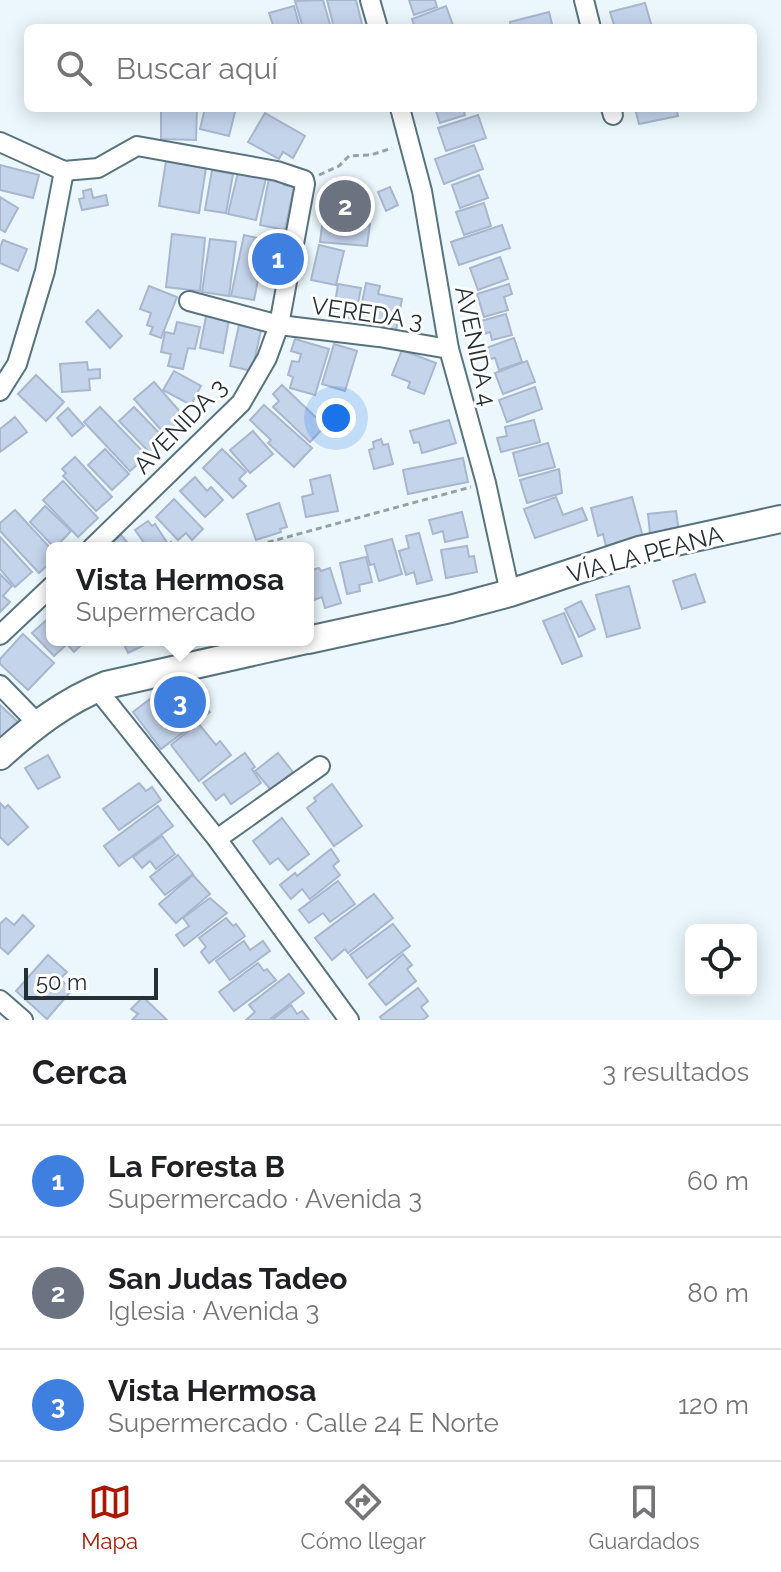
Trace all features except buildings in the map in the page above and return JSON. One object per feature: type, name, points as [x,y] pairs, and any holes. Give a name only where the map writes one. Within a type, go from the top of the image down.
[{"type":"main road","name":"VÍA LA PEANA","points":[[314,638],[510,593],[639,550],[781,519]]},
{"type":"main road","name":"VÍA LA PEANA","points":[[0,756],[37,723],[97,689],[122,680],[279,646]]},
{"type":"street","points":[[370,0],[377,24]]},
{"type":"street","points":[[584,0],[590,24]]},
{"type":"street","name":"AVENIDA 4","points":[[401,112],[422,191],[449,349],[486,483],[510,593]]},
{"type":"street","points":[[0,142],[64,171],[98,168],[137,146],[277,171],[304,180]]},
{"type":"street","points":[[0,391],[17,364],[45,271],[64,171]]},
{"type":"street","name":"AVENIDA 3","points":[[98,542],[241,403],[267,358],[279,325],[305,191],[304,180]]},
{"type":"street","name":"VEREDA 3","points":[[189,301],[279,325],[449,349]]},
{"type":"street","points":[[0,635],[46,592]]},
{"type":"street","points":[[0,685],[37,723]]},
{"type":"street","points":[[97,689],[217,839],[349,1020]]},
{"type":"street","points":[[217,839],[320,766]]},
{"type":"street","points":[[0,1000],[23,1020]]},
{"type":"path","points":[[304,180],[339,166],[349,156],[371,155],[394,147],[396,139],[407,135]]},
{"type":"path","points":[[269,542],[486,483]]},
{"type":"place","name":"San Judas Tadeo","points":[[345,206]]},
{"type":"place","name":"La Foresta B","points":[[278,259]]},
{"type":"place","name":"Vista Hermosa","points":[[180,702]]}]
